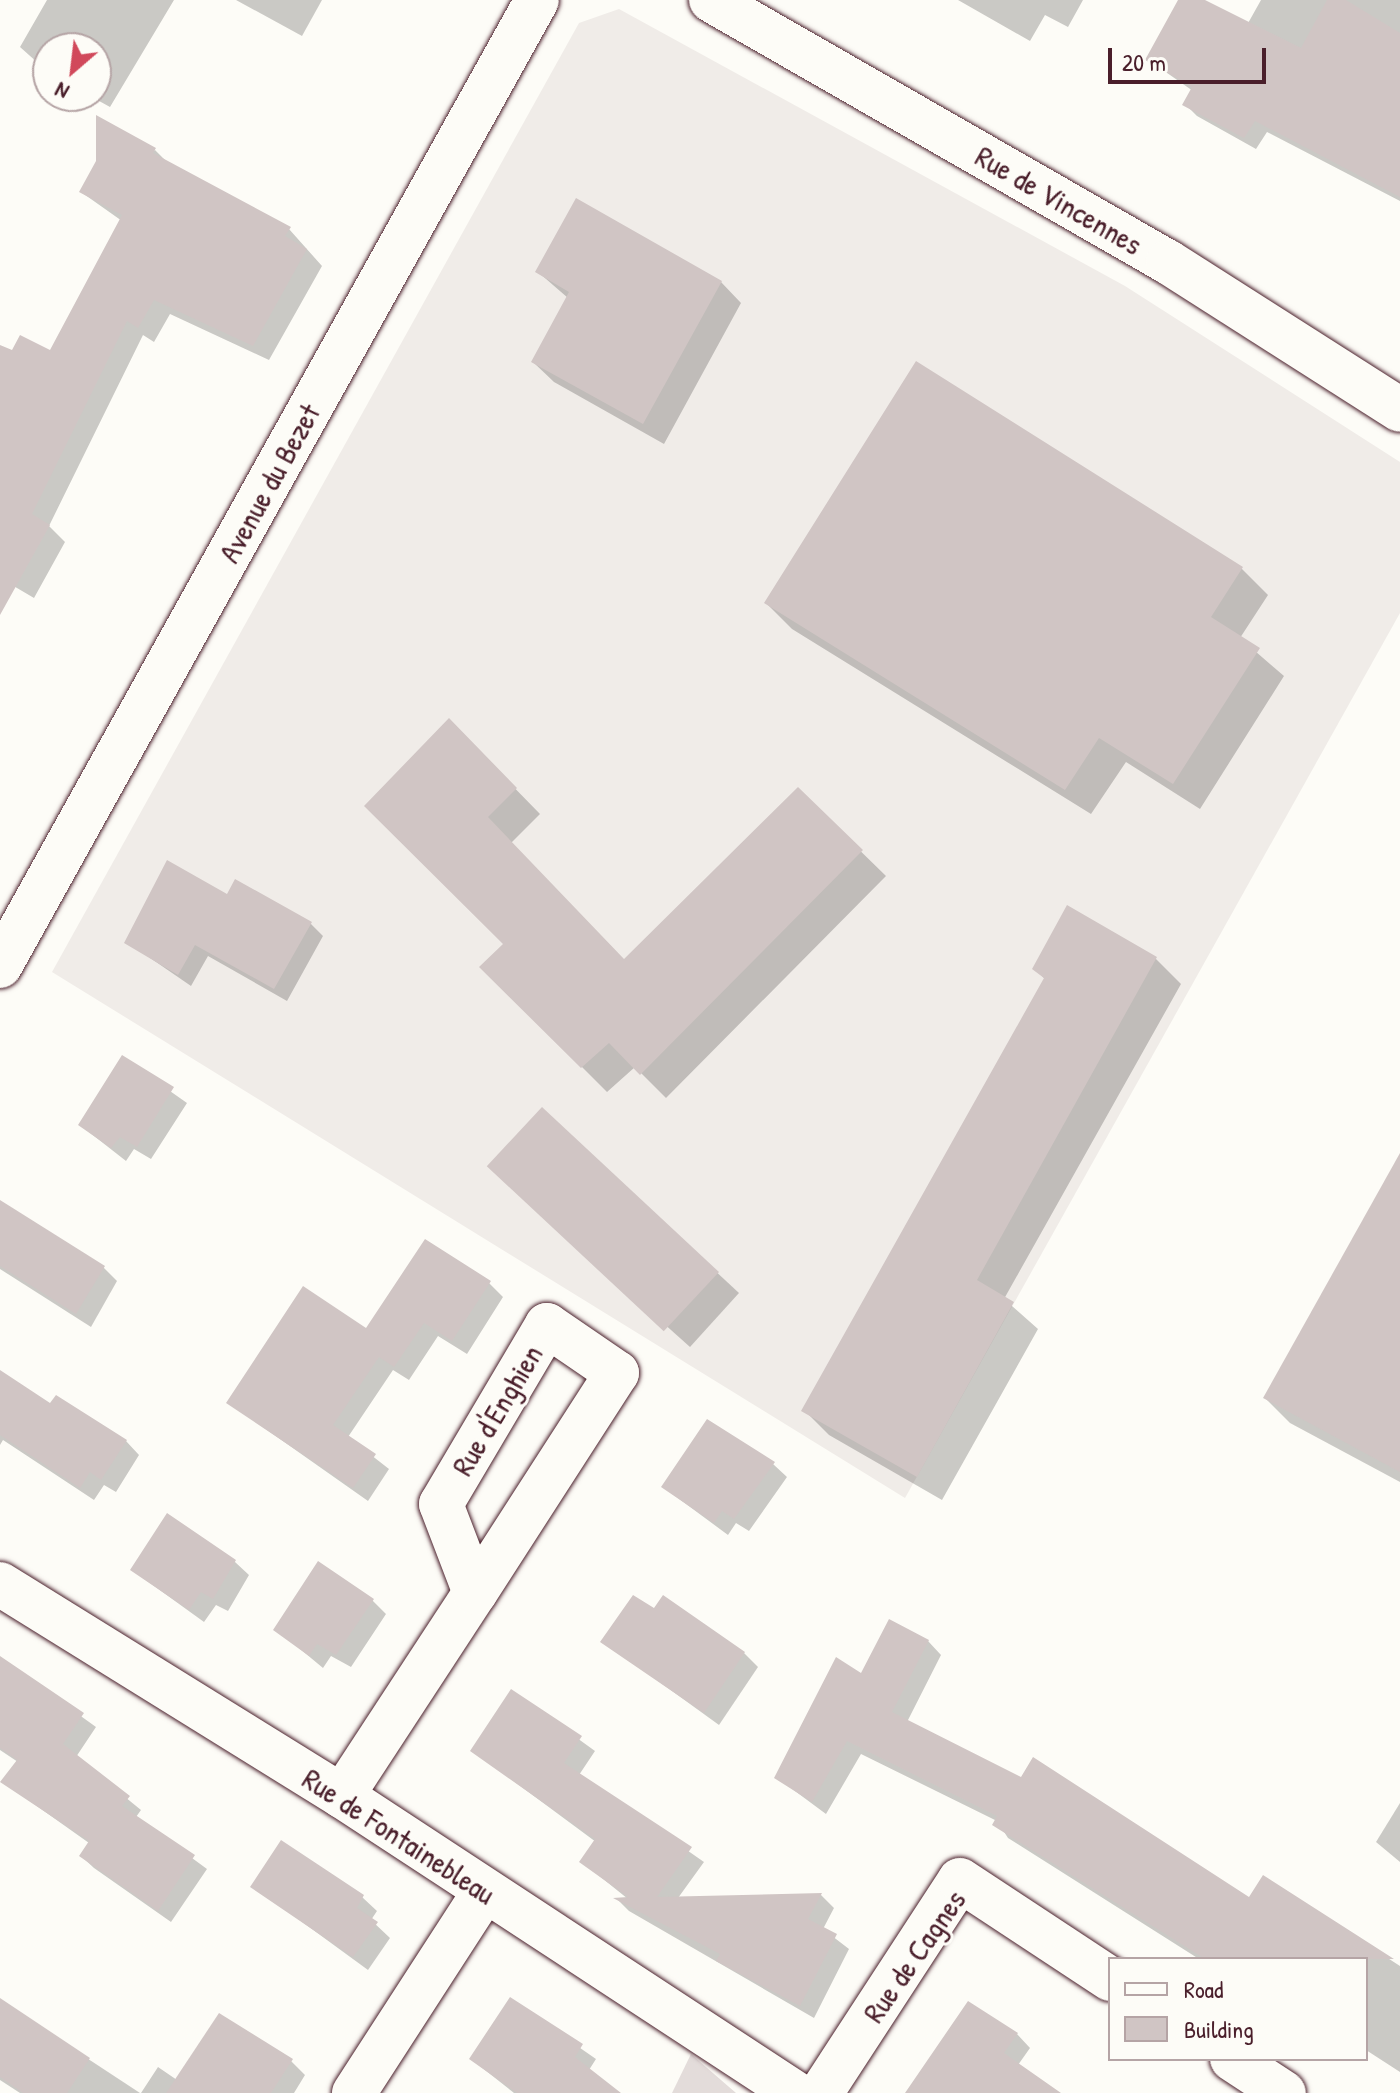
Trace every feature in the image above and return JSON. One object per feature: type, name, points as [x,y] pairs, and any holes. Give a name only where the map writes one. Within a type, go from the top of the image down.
[{"type":"street","name":"Avenue du Bezet","points":[[0,966],[537,0]]},
{"type":"street","name":"Rue de Vincennes","points":[[711,0],[1168,262],[1400,410]]},
{"type":"street","name":"Rue d'Enghien","points":[[342,1796],[475,1593],[617,1373],[547,1325],[441,1504],[475,1593]]},
{"type":"street","name":"Rue de Fontainebleau","points":[[0,1584],[342,1796],[484,1892],[795,2093]]},
{"type":"street","name":"Rue de Cagnes","points":[[821,2093],[960,1880],[1108,1978]]},
{"type":"street","points":[[354,2093],[484,1892]]},
{"type":"street","points":[[1235,2061],[1284,2093]]},
{"type":"shaded area","points":[[619,9],[1125,286],[1400,462],[1400,613],[905,1498],[52,972],[579,23]]},
{"type":"shaded area","points":[[691,2054],[736,2093],[672,2093]]},
{"type":"building","points":[[1178,0],[1205,0],[1301,48],[1327,0],[1346,0],[1400,33],[1400,197],[1255,121],[1244,138],[1182,105],[1192,87],[1145,60]]},
{"type":"building","points":[[96,115],[156,148],[153,153],[291,227],[285,236],[307,249],[253,346],[154,300],[138,328],[127,321],[32,514],[50,525],[0,615],[0,345],[12,350],[20,335],[50,350],[122,215],[79,192],[96,161]]},
{"type":"building","points":[[576,198],[722,281],[643,424],[531,362],[569,292],[535,272]]},
{"type":"building","points":[[916,361],[1243,567],[1211,617],[1260,648],[1173,784],[1099,738],[1065,790],[764,603]]},
{"type":"building","points":[[449,718],[517,788],[488,817],[624,959],[798,787],[863,850],[640,1075],[609,1043],[581,1068],[479,967],[503,944],[364,806]]},
{"type":"building","points":[[167,860],[227,894],[235,879],[312,922],[274,989],[195,945],[178,975],[124,943]]},
{"type":"building","points":[[1067,905],[1157,957],[977,1280],[1014,1302],[917,1477],[801,1411],[1044,978],[1032,969]]},
{"type":"building","points":[[122,1055],[174,1087],[137,1147],[120,1137],[111,1148],[78,1125]]},
{"type":"building","points":[[542,1107],[719,1272],[664,1331],[487,1166]]},
{"type":"building","points":[[1400,1153],[1400,1472],[1263,1398]]},
{"type":"building","points":[[0,1200],[105,1266],[76,1314],[0,1266]]},
{"type":"building","points":[[425,1239],[491,1281],[452,1341],[424,1323],[394,1367],[379,1357],[333,1425],[376,1454],[353,1488],[226,1403],[303,1286],[366,1328]]},
{"type":"building","points":[[0,1370],[50,1403],[56,1395],[127,1440],[101,1480],[90,1472],[80,1488],[0,1435]]},
{"type":"building","points":[[707,1419],[775,1462],[734,1519],[722,1511],[714,1523],[661,1487]]},
{"type":"building","points":[[167,1513],[236,1560],[213,1599],[201,1592],[189,1610],[130,1570]]},
{"type":"building","points":[[318,1561],[374,1599],[336,1655],[317,1644],[309,1656],[273,1630]]},
{"type":"building","points":[[633,1595],[654,1608],[663,1595],[745,1652],[704,1713],[600,1642]]},
{"type":"building","points":[[889,1619],[929,1640],[892,1712],[1021,1777],[1033,1757],[1249,1897],[1263,1875],[1394,1959],[1202,1957],[992,1825],[997,1816],[847,1741],[812,1802],[774,1778],[836,1657],[861,1673]]},
{"type":"building","points":[[0,1656],[84,1713],[63,1744],[130,1796],[122,1806],[195,1855],[158,1911],[79,1856],[89,1841],[0,1782],[17,1760],[0,1748]]},
{"type":"building","points":[[511,1689],[582,1736],[564,1763],[692,1847],[657,1897],[822,1893],[808,1919],[837,1934],[800,2006],[716,1961],[720,1954],[613,1898],[628,1897],[579,1862],[595,1839],[470,1751]]},
{"type":"building","points":[[281,1840],[364,1895],[357,1908],[378,1922],[353,1957],[250,1887]]},
{"type":"building","points":[[510,1997],[583,2044],[575,2057],[621,2093],[517,2093],[469,2059]]},
{"type":"building","points":[[0,1998],[90,2058],[67,2093],[23,2093],[0,2077]]},
{"type":"building","points":[[968,2001],[1018,2033],[1004,2053],[1061,2093],[905,2093]]},
{"type":"building","points":[[219,2013],[293,2059],[271,2093],[166,2093]]}]
